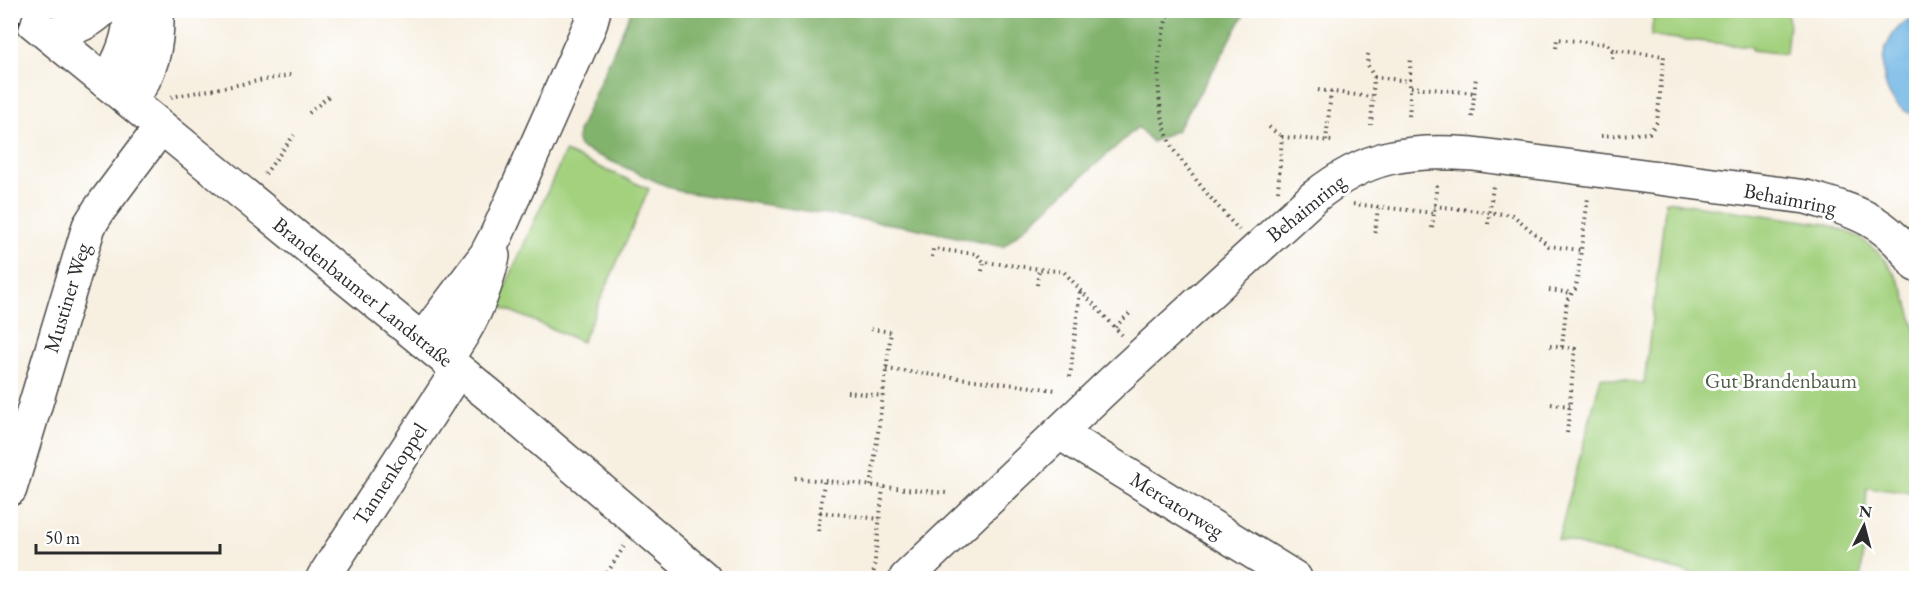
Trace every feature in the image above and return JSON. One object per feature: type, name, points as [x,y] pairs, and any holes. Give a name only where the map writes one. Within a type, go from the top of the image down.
[{"type":"street","name":"Brandenbaumer Landstraße","points":[[18,10],[118,92],[166,112],[442,356],[704,579]]},
{"type":"street","points":[[49,35],[75,29],[102,10]]},
{"type":"street","points":[[130,10],[129,28],[117,67],[118,92],[142,86],[148,72],[156,38],[157,10]]},
{"type":"street","name":"Tannenkoppel","points":[[322,579],[442,356],[590,25],[594,10]]},
{"type":"street","name":"Mustiner Weg","points":[[10,489],[89,226],[166,112]]},
{"type":"street","name":"Behaimring","points":[[906,579],[1170,328],[1332,182],[1353,170],[1372,163],[1409,153],[1473,154],[1806,197],[1834,205],[1876,222],[1890,232],[1917,265]]},
{"type":"street","name":"Mercatorweg","points":[[1060,433],[1295,579]]},
{"type":"path","points":[[1169,10],[1164,24],[1158,74],[1162,114],[1169,136],[1173,148],[1203,190],[1240,231]]},
{"type":"path","points":[[1556,48],[1557,39],[1606,44],[1613,50],[1664,56],[1657,122],[1649,133],[1601,136]]},
{"type":"path","points":[[1612,61],[1613,50]]},
{"type":"path","points":[[1368,54],[1367,64],[1374,77],[1371,125]]},
{"type":"path","points":[[1409,116],[1411,56]]},
{"type":"path","points":[[166,112],[291,75]]},
{"type":"path","points":[[1374,77],[1409,81]]},
{"type":"path","points":[[1473,117],[1476,77]]},
{"type":"path","points":[[1411,87],[1475,93]]},
{"type":"path","points":[[1318,90],[1372,97]]},
{"type":"path","points":[[1326,141],[1331,92]]},
{"type":"path","points":[[309,113],[330,95]]},
{"type":"path","points":[[1269,128],[1282,137],[1332,141]]},
{"type":"path","points":[[265,174],[294,135]]},
{"type":"path","points":[[1277,202],[1282,137]]},
{"type":"path","points":[[1432,228],[1438,175]]},
{"type":"path","points":[[1488,224],[1493,182]]},
{"type":"path","points":[[1563,347],[1568,300],[1576,288],[1588,196]]},
{"type":"path","points":[[1346,203],[1434,213]]},
{"type":"path","points":[[1434,206],[1513,215],[1549,246],[1581,250]]},
{"type":"path","points":[[1376,233],[1378,207]]},
{"type":"path","points":[[932,257],[933,249],[977,254],[984,262],[1064,272],[1127,340]]},
{"type":"path","points":[[982,271],[984,262]]},
{"type":"path","points":[[1037,285],[1039,269]]},
{"type":"path","points":[[1549,290],[1572,293]]},
{"type":"path","points":[[1070,377],[1080,291]]},
{"type":"path","points":[[1115,327],[1131,313]]},
{"type":"path","points":[[871,329],[891,332],[871,487]]},
{"type":"path","points":[[1550,346],[1575,349],[1567,434]]},
{"type":"path","points":[[886,369],[1056,390]]},
{"type":"path","points":[[848,392],[883,396]]},
{"type":"path","points":[[1551,404],[1570,406]]},
{"type":"path","points":[[795,478],[946,493]]},
{"type":"path","points":[[818,531],[824,482]]},
{"type":"path","points":[[873,579],[883,488]]},
{"type":"path","points":[[820,512],[880,519]]},
{"type":"path","points":[[604,579],[627,542]]},
{"type":"green space","points":[[631,10],[1246,11],[1177,130],[1152,142],[1138,127],[1003,247],[910,227],[678,191],[579,147],[578,132]]},
{"type":"green space","points":[[1787,10],[1789,23],[1786,54],[1752,50],[1752,47],[1651,36],[1654,11]]},
{"type":"green space","points":[[565,152],[649,189],[582,342],[497,305]]},
{"type":"green space","name":"Gut Brandenbaum","points":[[1666,201],[1826,224],[1857,236],[1879,253],[1904,290],[1916,332],[1916,493],[1867,488],[1861,578],[1710,578],[1558,540],[1601,377],[1644,384]]},
{"type":"water","points":[[1916,16],[1916,115],[1897,105],[1891,96],[1883,74],[1883,62],[1885,51],[1894,33]]},
{"type":"railway","points":[[10,47],[21,10]]}]
